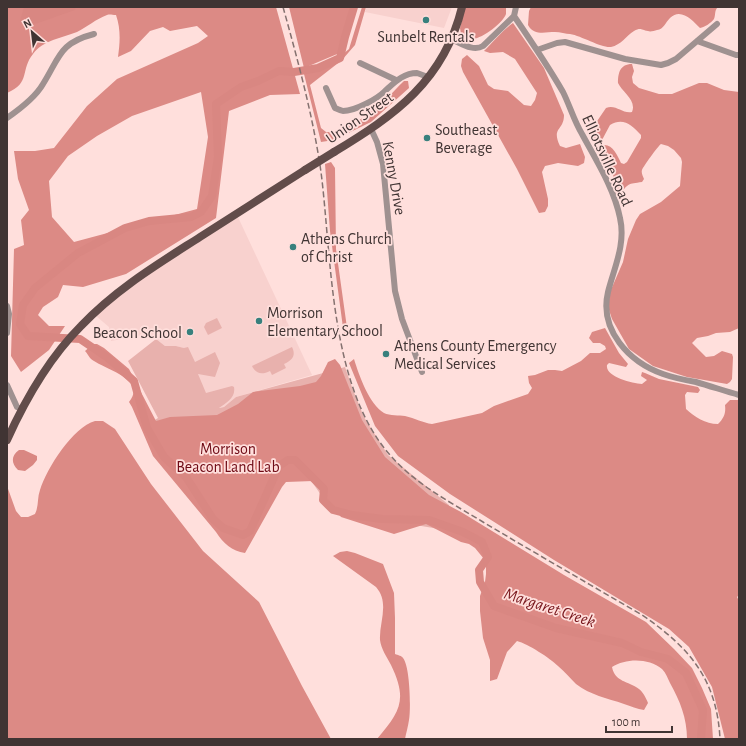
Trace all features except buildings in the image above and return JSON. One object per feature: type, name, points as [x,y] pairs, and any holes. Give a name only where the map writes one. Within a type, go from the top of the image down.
[{"type":"main road","name":"Union Street","points":[[7,440],[22,409],[43,372],[59,350],[96,311],[121,289],[234,215],[371,129],[390,115],[428,77],[441,60],[460,18],[462,7]]},
{"type":"street","points":[[451,39],[474,49],[479,49],[484,46],[514,16],[516,7]]},
{"type":"street","name":"Elliotsville Road","points":[[514,16],[564,94],[581,132],[599,164],[619,212],[621,220],[620,246],[606,303],[607,319],[614,335],[625,350],[635,358],[662,374],[739,395]]},
{"type":"street","points":[[537,50],[557,43],[565,42],[625,59],[661,65],[676,59],[717,24]]},
{"type":"street","points":[[7,118],[32,99],[43,85],[61,52],[80,37],[94,34]]},
{"type":"street","points":[[697,40],[739,55]]},
{"type":"street","points":[[360,63],[396,80]]},
{"type":"street","points":[[326,88],[334,108],[342,111],[350,110],[371,101],[384,92],[396,80],[417,73],[428,77]]},
{"type":"street","name":"Kenny Drive","points":[[371,129],[375,135],[383,164],[395,291],[398,307],[422,372]]},
{"type":"street","points":[[7,306],[9,314],[7,333]]},
{"type":"street","points":[[7,385],[17,407],[22,409]]},
{"type":"shaded area","points":[[24,7],[76,7],[75,10],[25,26],[20,21]]},
{"type":"shaded area","name":"Sunbelt Rentals","points":[[366,7],[452,7],[444,28],[365,12]]},
{"type":"shaded area","points":[[237,215],[312,375],[236,397],[224,407],[209,409],[184,348],[165,346],[149,334],[111,341],[109,327],[96,316],[111,300]]},
{"type":"shaded area","points":[[217,318],[222,328],[208,335],[204,327],[206,323]]},
{"type":"shaded area","name":"Morrison Beacon Land Lab","points":[[156,339],[165,346],[188,347],[195,362],[215,352],[220,363],[215,377],[198,374],[206,393],[232,386],[234,387],[232,397],[219,408],[224,407],[236,397],[345,367],[364,417],[388,455],[449,505],[451,531],[332,511],[310,479],[145,426],[158,418],[128,361]]},
{"type":"shaded area","points":[[292,347],[294,355],[290,361],[284,364],[286,368],[272,375],[270,371],[264,373],[257,372],[252,366]]},
{"type":"shaded area","points":[[19,450],[24,450],[37,456],[37,460],[33,465],[25,471],[18,470],[13,462],[14,455]]},
{"type":"green space","points":[[7,7],[276,7],[300,94],[270,95],[229,111],[216,218],[126,274],[83,287],[63,285],[58,297],[43,307],[38,315],[49,326],[65,326],[49,350],[21,372],[11,356],[14,249],[24,245],[21,220],[29,210],[18,179],[14,151],[35,151],[54,148],[87,106],[117,79],[198,43],[208,36],[197,26],[170,31],[163,27],[150,31],[131,51],[118,57],[120,36],[118,20],[116,15],[107,15],[77,32],[47,42],[37,49],[29,60],[24,76],[19,85],[7,93]],"holes":[[[201,92],[208,137],[197,209],[74,242],[52,217],[49,181],[68,156],[97,136],[132,116]]]},
{"type":"green space","points":[[289,7],[352,7],[342,52],[304,68]]},
{"type":"green space","points":[[362,7],[366,7],[355,45],[342,60],[310,85],[321,128],[326,132],[334,132],[351,125],[376,108],[404,81],[408,81],[409,88],[371,122],[334,140],[321,142],[304,74],[322,64],[336,60],[349,49]]},
{"type":"green space","points":[[465,7],[506,7],[506,14],[501,22],[492,30],[482,36],[472,39],[461,34],[460,28]]},
{"type":"green space","points":[[531,7],[718,7],[714,19],[708,25],[700,28],[686,16],[678,14],[670,18],[663,27],[659,29],[651,31],[640,29],[636,30],[615,46],[607,47],[570,34],[557,32],[540,33],[533,31],[528,25],[529,11]]},
{"type":"green space","points":[[513,23],[544,68],[564,115],[562,124],[557,132],[560,146],[566,148],[580,144],[585,157],[584,163],[578,166],[558,163],[545,166],[542,172],[548,199],[548,206],[545,212],[539,213],[461,66],[462,59],[467,55],[479,66],[488,85],[494,89],[508,91],[524,105],[531,106],[537,93],[515,59],[503,52],[490,53],[484,51]]},
{"type":"green space","points":[[632,64],[634,71],[632,77],[633,83],[639,88],[659,94],[672,94],[699,83],[707,83],[724,90],[739,92],[739,328],[730,332],[716,333],[697,338],[692,343],[706,357],[714,356],[722,351],[732,354],[732,379],[727,384],[687,377],[653,366],[629,349],[612,319],[608,307],[610,292],[623,262],[628,239],[636,220],[640,214],[661,202],[680,186],[681,158],[674,150],[661,144],[642,170],[644,179],[642,182],[629,185],[620,195],[616,194],[613,174],[600,151],[603,145],[609,146],[612,148],[621,163],[624,164],[627,162],[641,138],[641,135],[631,125],[619,122],[610,125],[602,140],[595,140],[592,135],[591,130],[606,108],[613,107],[625,112],[632,112],[633,108],[631,100],[618,83],[618,76],[622,67]]},
{"type":"green space","points":[[331,162],[335,168],[336,249],[348,335],[344,335],[330,231],[325,164]]},
{"type":"green space","points":[[605,328],[619,353],[628,364],[626,367],[609,363],[607,365],[610,373],[620,379],[642,384],[647,380],[641,376],[642,372],[659,379],[698,387],[700,390],[698,393],[687,392],[685,395],[686,409],[700,420],[713,424],[718,424],[722,420],[725,413],[725,405],[730,400],[739,400],[739,595],[737,597],[739,601],[739,739],[725,739],[712,687],[689,647],[669,629],[554,560],[450,494],[398,456],[375,426],[349,363],[354,359],[369,396],[384,413],[405,416],[432,424],[482,413],[494,406],[528,394],[532,388],[529,383],[528,376],[548,370],[562,371],[581,361],[590,353],[600,353],[606,349],[605,346],[600,343],[593,343],[589,338],[592,332]]},
{"type":"green space","points":[[93,344],[97,344],[104,348],[129,369],[156,421],[170,417],[217,415],[238,404],[253,392],[300,386],[316,382],[321,376],[328,362],[335,359],[340,365],[362,420],[385,457],[429,495],[461,512],[564,575],[646,622],[674,649],[692,668],[702,688],[711,709],[713,739],[687,739],[687,731],[682,710],[667,676],[657,665],[644,661],[637,660],[624,662],[612,667],[616,676],[622,681],[635,686],[643,693],[648,703],[644,710],[599,696],[581,688],[550,659],[533,648],[517,641],[507,652],[497,679],[490,681],[490,660],[483,638],[480,611],[480,596],[486,574],[484,559],[475,548],[469,544],[461,542],[426,524],[394,534],[341,517],[313,481],[286,482],[245,553],[228,546],[153,456],[129,402],[133,394],[133,387],[122,376],[91,359],[85,351]]},
{"type":"green space","points":[[95,421],[103,421],[115,429],[151,484],[203,551],[259,602],[331,739],[7,739],[7,486],[16,511],[21,517],[28,517],[35,514],[43,481],[55,460],[78,431]]},
{"type":"green space","points":[[347,551],[383,564],[394,593],[395,654],[402,657],[405,663],[410,698],[410,715],[405,739],[377,739],[396,713],[400,697],[399,688],[396,677],[383,650],[380,640],[383,606],[380,593],[376,587],[333,556],[340,552]]},
{"type":"waterway","name":"Margaret Creek","points":[[354,7],[340,58],[318,68],[294,72],[279,71],[241,87],[216,104],[218,157],[212,196],[201,212],[191,217],[149,221],[125,228],[78,253],[35,288],[23,305],[20,324],[28,336],[80,339],[108,358],[134,381],[147,428],[164,457],[186,477],[213,519],[223,528],[243,535],[250,531],[279,466],[288,460],[295,460],[324,489],[323,500],[333,510],[352,515],[382,519],[429,520],[463,532],[482,542],[488,557],[479,570],[480,582],[494,606],[556,628],[622,643],[641,652],[668,659],[686,673],[703,710],[701,739]]},
{"type":"railway","points":[[283,7],[305,89],[318,151],[332,281],[344,358],[355,394],[370,427],[390,455],[410,475],[422,484],[458,507],[642,615],[674,639],[698,666],[706,682],[713,699],[718,718],[720,739]]},
{"type":"place","name":"Sunbelt Rentals","points":[[426,20]]},
{"type":"place","name":"Southeast Beverage","points":[[427,138]]},
{"type":"place","name":"Athens Church of Christ","points":[[293,247]]},
{"type":"place","name":"Morrison Elementary School","points":[[259,321]]},
{"type":"place","name":"Beacon School","points":[[190,332]]},
{"type":"place","name":"Athens County Emergency Medical Services","points":[[386,354]]}]
